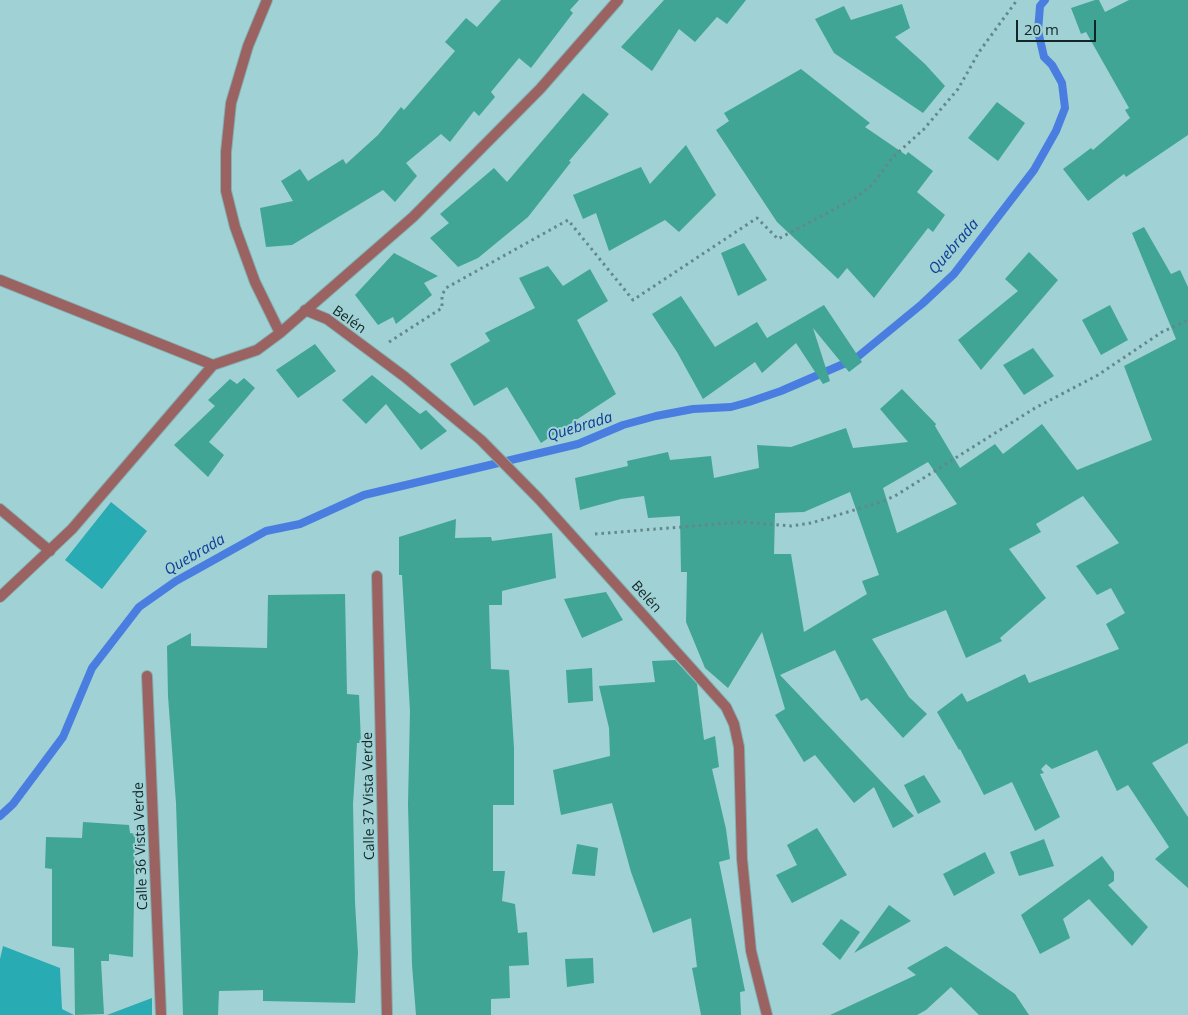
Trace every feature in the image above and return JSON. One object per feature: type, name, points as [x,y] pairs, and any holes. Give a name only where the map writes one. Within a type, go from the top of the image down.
[{"type":"street","points":[[267,0],[248,46],[231,103],[226,152],[226,191],[235,227],[255,282],[280,333]]},
{"type":"street","points":[[0,597],[72,530],[213,365],[257,350],[280,333],[414,217],[540,89],[618,0]]},
{"type":"street","points":[[0,280],[213,365]]},
{"type":"street","name":"Belén","points":[[305,310],[328,319],[405,377],[488,448],[572,536],[726,707],[734,724],[739,747],[742,859],[751,950],[767,1015]]},
{"type":"street","points":[[0,509],[50,551]]},
{"type":"street","name":"Calle 37 Vista Verde","points":[[378,576],[388,1015]]},
{"type":"street","name":"Calle 36 Vista Verde","points":[[147,676],[161,1015]]},
{"type":"path","points":[[372,353],[442,308],[442,295],[446,288],[568,220],[633,300],[757,218],[778,239],[797,230],[854,198],[872,185],[893,157],[924,129],[958,89],[978,52],[1017,0]]},
{"type":"path","points":[[572,536],[744,522],[791,526],[811,523],[851,512],[895,496],[1035,408],[1098,375],[1162,332],[1188,320]]},
{"type":"shaded area","points":[[111,502],[147,531],[102,589],[65,560]]},
{"type":"shaded area","points":[[3,946],[60,968],[62,1009],[74,1015],[0,1015],[0,959]]},
{"type":"shaded area","points":[[152,998],[152,1015],[107,1015]]},
{"type":"building","points":[[501,0],[579,0],[570,10],[573,13],[531,68],[519,58],[491,92],[495,97],[479,116],[474,111],[450,142],[441,134],[406,163],[417,176],[395,202],[383,190],[292,245],[266,247],[260,208],[293,201],[281,181],[300,169],[308,181],[343,159],[346,164],[378,135],[401,107],[404,110],[455,51],[445,42],[466,18],[477,27]]},
{"type":"building","points":[[664,0],[746,0],[727,24],[717,17],[695,42],[679,29],[652,71],[621,47]]},
{"type":"building","points":[[1099,0],[1105,12],[1129,0],[1188,0],[1188,135],[1126,177],[1124,174],[1088,201],[1063,169],[1091,148],[1093,150],[1130,118],[1125,110],[1129,108],[1086,32],[1081,34],[1071,8]]},
{"type":"building","points":[[902,4],[910,28],[895,37],[925,64],[945,86],[923,113],[834,53],[815,19],[844,6],[851,20]]},
{"type":"building","points":[[801,69],[870,123],[865,127],[906,155],[908,152],[933,171],[917,192],[945,215],[933,232],[928,228],[874,298],[847,268],[838,279],[777,222],[716,130],[729,121],[724,113]]},
{"type":"building","points":[[583,93],[609,114],[569,161],[571,162],[528,217],[478,258],[458,267],[430,238],[449,223],[440,214],[494,168],[507,182]]},
{"type":"building","points":[[997,102],[1025,123],[998,161],[968,138]]},
{"type":"building","points":[[686,145],[716,195],[679,232],[665,220],[609,251],[596,213],[583,219],[573,195],[641,167],[650,184]]},
{"type":"building","points":[[1144,227],[1171,274],[1180,270],[1188,287],[1188,743],[1152,763],[1188,817],[1188,888],[1155,859],[1169,847],[1128,785],[1117,791],[1097,750],[1052,769],[1046,764],[1041,769],[1044,773],[1040,774],[1060,817],[1035,831],[1012,782],[984,795],[960,749],[937,712],[962,693],[967,702],[1025,674],[1029,683],[1119,649],[1106,624],[1125,613],[1111,588],[1097,595],[1076,566],[1119,543],[1083,496],[1036,524],[1041,532],[1009,549],[1046,598],[1000,638],[1002,641],[966,658],[946,610],[872,639],[909,697],[927,714],[903,738],[867,698],[861,701],[835,650],[780,675],[914,816],[893,828],[874,787],[854,803],[815,755],[804,762],[775,715],[785,709],[762,632],[728,688],[705,668],[686,622],[687,572],[681,572],[680,516],[648,518],[644,496],[621,499],[580,510],[575,478],[628,466],[627,461],[668,452],[670,460],[711,456],[714,478],[759,468],[757,445],[791,447],[846,428],[853,448],[908,442],[880,409],[902,389],[936,424],[935,426],[960,468],[995,444],[1003,454],[1042,424],[1077,470],[1152,440],[1124,366],[1176,339],[1132,233]],"holes":[[[928,462],[957,504],[897,533],[883,488]],[[850,492],[879,575],[862,581],[867,594],[804,632],[791,554],[774,554],[775,513],[804,512]]]},
{"type":"building","points":[[744,243],[767,280],[738,296],[721,253]]},
{"type":"building","points":[[1029,252],[1058,280],[981,370],[958,340],[1018,291],[1005,279]]},
{"type":"building","points":[[394,253],[438,276],[424,283],[432,295],[396,324],[393,317],[378,325],[355,295]]},
{"type":"building","points":[[548,266],[563,286],[590,269],[608,301],[577,320],[616,394],[541,443],[507,387],[474,406],[450,364],[490,341],[485,333],[535,308],[519,278]]},
{"type":"building","points":[[681,296],[715,347],[757,322],[767,338],[824,305],[862,362],[849,372],[813,328],[830,381],[823,384],[796,343],[762,373],[755,362],[703,399],[677,352],[652,314]]},
{"type":"building","points":[[1110,305],[1128,340],[1101,355],[1082,320]]},
{"type":"building","points":[[315,344],[336,371],[298,398],[276,370]]},
{"type":"building","points":[[1033,348],[1054,376],[1024,395],[1003,365]]},
{"type":"building","points":[[372,375],[420,414],[426,410],[447,431],[421,450],[386,404],[366,424],[342,400]]},
{"type":"building","points":[[244,378],[255,388],[209,442],[224,455],[208,477],[174,445],[215,406],[208,400],[230,379],[237,384]]},
{"type":"building","points":[[456,519],[455,538],[491,537],[492,541],[552,533],[556,578],[502,591],[502,605],[489,605],[491,669],[509,670],[514,748],[514,805],[493,805],[493,871],[505,871],[502,901],[515,904],[518,933],[527,932],[529,965],[509,966],[510,998],[491,999],[491,1015],[416,1015],[412,965],[408,804],[410,711],[402,575],[399,575],[399,537]]},
{"type":"building","points":[[606,592],[623,620],[582,638],[564,599]]},
{"type":"building","points":[[345,594],[347,694],[359,695],[361,743],[357,743],[353,804],[358,953],[355,1003],[263,1001],[263,990],[219,991],[218,1015],[183,1015],[176,803],[168,696],[167,646],[191,633],[191,646],[267,648],[268,595]]},
{"type":"building","points":[[675,660],[697,684],[704,740],[715,736],[719,767],[712,769],[726,829],[730,859],[719,862],[745,991],[740,992],[741,1015],[701,1015],[692,968],[697,967],[691,918],[653,933],[631,872],[612,803],[561,815],[553,770],[610,756],[609,728],[599,686],[655,682],[652,661]]},
{"type":"building","points":[[592,668],[593,701],[568,703],[566,670]]},
{"type":"building","points":[[924,775],[941,802],[918,814],[904,785]]},
{"type":"building","points":[[83,822],[129,825],[130,833],[135,834],[133,957],[109,954],[109,961],[101,961],[104,1014],[75,1015],[74,948],[52,946],[52,869],[45,868],[46,837],[82,838]]},
{"type":"building","points":[[817,828],[847,875],[792,903],[776,875],[797,865],[787,845]]},
{"type":"building","points":[[1044,839],[1054,866],[1019,876],[1010,852]]},
{"type":"building","points":[[577,844],[598,848],[595,876],[572,874]]},
{"type":"building","points":[[985,852],[995,873],[954,896],[943,874]]},
{"type":"building","points":[[1102,856],[1114,872],[1114,881],[1108,885],[1148,927],[1132,946],[1089,899],[1063,919],[1070,938],[1040,954],[1021,915]]},
{"type":"building","points":[[889,905],[911,921],[854,953]]},
{"type":"building","points":[[841,919],[860,932],[840,960],[822,944]]},
{"type":"building","points":[[946,946],[1015,994],[1029,1015],[979,1015],[951,987],[926,1010],[917,1015],[830,1015],[916,975],[907,968]]},
{"type":"building","points":[[593,958],[594,983],[567,987],[565,959]]},
{"type":"waterway","name":"Quebrada","points":[[0,816],[13,804],[63,737],[92,668],[139,607],[176,581],[266,531],[300,524],[364,495],[578,444],[623,425],[656,416],[693,409],[731,407],[749,402],[781,391],[855,359],[922,304],[954,274],[1034,170],[1056,131],[1065,108],[1062,83],[1052,65],[1044,57],[1038,31],[1040,6],[1045,0]]}]
